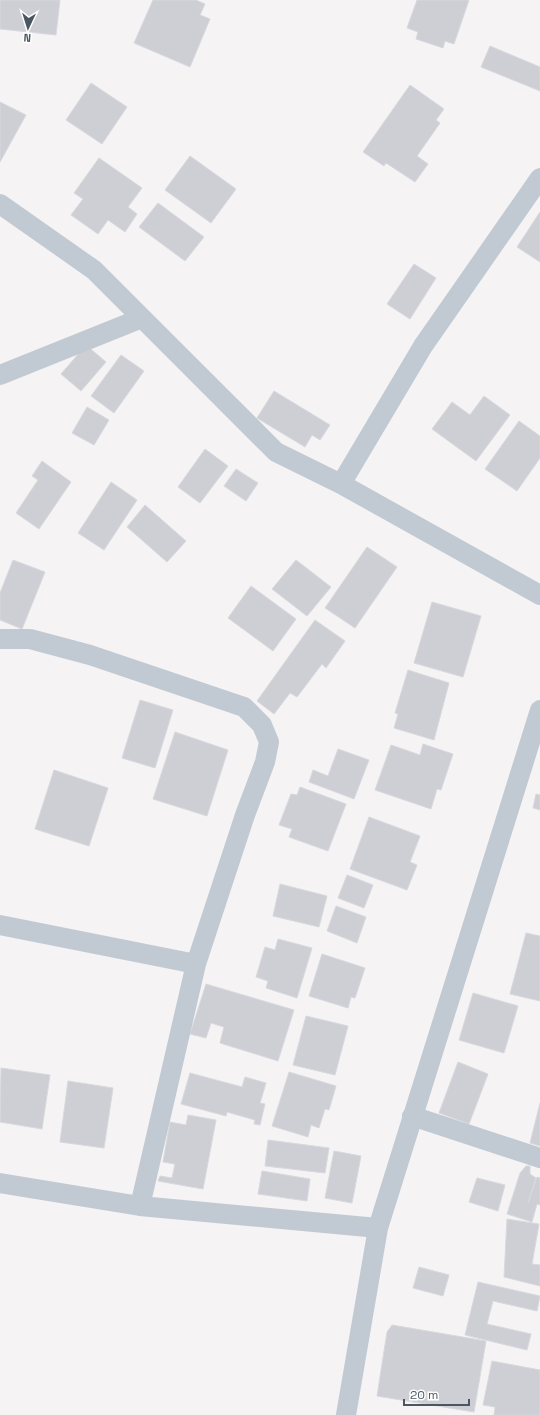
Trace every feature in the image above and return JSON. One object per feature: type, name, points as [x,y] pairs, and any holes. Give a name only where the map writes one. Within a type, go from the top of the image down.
[{"type":"street","points":[[341,484],[423,346],[540,178]]},
{"type":"street","points":[[0,204],[94,270],[276,452],[341,484],[540,595]]},
{"type":"street","points":[[0,375],[142,318]]},
{"type":"street","points":[[0,639],[30,639],[97,658],[244,706],[262,725],[269,742],[265,762],[245,815],[196,964],[140,1206]]},
{"type":"street","points":[[346,1415],[378,1228],[540,710]]},
{"type":"street","points":[[0,925],[196,964]]},
{"type":"street","points":[[412,1116],[540,1158]]},
{"type":"street","points":[[0,1183],[140,1206],[378,1228]]},
{"type":"building","points":[[0,0],[60,0],[56,35],[0,29]]},
{"type":"building","points":[[153,0],[196,0],[205,4],[200,15],[210,19],[190,67],[134,43]]},
{"type":"building","points":[[417,0],[469,0],[454,44],[445,41],[443,48],[416,39],[418,32],[407,28]]},
{"type":"building","points":[[490,46],[540,67],[540,91],[481,67]]},
{"type":"building","points":[[91,83],[127,107],[102,144],[66,120]]},
{"type":"building","points":[[410,85],[444,109],[436,120],[440,123],[417,156],[428,164],[415,182],[386,163],[384,166],[363,152]]},
{"type":"building","points":[[0,102],[26,115],[0,162]]},
{"type":"building","points":[[190,156],[236,189],[211,223],[165,190]]},
{"type":"building","points":[[99,158],[142,188],[128,207],[137,214],[125,232],[108,220],[98,234],[71,215],[83,199],[74,193]]},
{"type":"building","points":[[158,203],[204,237],[185,261],[139,227]]},
{"type":"building","points":[[540,212],[540,262],[517,247]]},
{"type":"building","points":[[414,264],[436,278],[410,319],[387,304]]},
{"type":"building","points":[[86,345],[106,362],[81,391],[61,374]]},
{"type":"building","points":[[121,355],[144,371],[114,413],[91,396]]},
{"type":"building","points":[[274,391],[330,425],[320,440],[312,435],[305,447],[257,418]]},
{"type":"building","points":[[484,396],[510,415],[476,461],[432,429],[452,402],[470,415]]},
{"type":"building","points":[[87,407],[109,420],[94,445],[72,433]]},
{"type":"building","points":[[519,421],[540,436],[540,458],[517,491],[485,469]]},
{"type":"building","points":[[205,449],[228,466],[200,503],[178,487]]},
{"type":"building","points":[[42,461],[71,482],[39,529],[16,513],[38,480],[32,476]]},
{"type":"building","points":[[236,469],[258,483],[246,501],[224,486]]},
{"type":"building","points":[[111,482],[137,500],[104,550],[78,533]]},
{"type":"building","points":[[145,505],[186,541],[167,562],[127,527]]},
{"type":"building","points":[[367,547],[397,567],[355,628],[325,608]]},
{"type":"building","points":[[13,560],[45,572],[22,629],[0,620],[0,593]]},
{"type":"building","points":[[296,560],[331,587],[307,616],[272,589]]},
{"type":"building","points":[[251,586],[296,619],[273,651],[228,618]]},
{"type":"building","points":[[432,602],[481,616],[463,677],[414,663]]},
{"type":"building","points":[[315,620],[345,641],[326,668],[322,664],[297,697],[290,693],[274,714],[257,701]]},
{"type":"building","points":[[408,670],[449,683],[434,740],[394,728],[398,714],[395,713]]},
{"type":"building","points":[[140,700],[173,710],[155,768],[122,758]]},
{"type":"building","points":[[175,732],[228,750],[207,816],[153,799]]},
{"type":"building","points":[[423,744],[453,754],[441,790],[437,789],[431,809],[375,790],[391,745],[420,755]]},
{"type":"building","points":[[338,749],[369,760],[354,799],[309,782],[313,770],[328,776]]},
{"type":"building","points":[[54,770],[108,788],[89,846],[35,829]]},
{"type":"building","points":[[300,787],[346,804],[328,851],[289,837],[292,829],[279,825],[291,794],[297,795]]},
{"type":"building","points":[[536,794],[540,795],[540,810],[533,808]]},
{"type":"building","points":[[369,817],[420,836],[410,862],[417,865],[407,890],[350,869]]},
{"type":"building","points":[[347,875],[373,885],[364,908],[338,898]]},
{"type":"building","points":[[280,884],[327,896],[319,927],[273,916]]},
{"type":"building","points":[[336,906],[366,917],[357,943],[327,931]]},
{"type":"building","points":[[526,933],[540,936],[540,1001],[510,994]]},
{"type":"building","points":[[278,939],[312,948],[297,998],[266,988],[268,981],[256,977],[265,947],[275,950]]},
{"type":"building","points":[[322,954],[365,968],[355,998],[351,997],[348,1008],[309,996]]},
{"type":"building","points":[[206,984],[294,1010],[278,1061],[220,1043],[224,1027],[211,1023],[206,1038],[190,1034]]},
{"type":"building","points":[[473,993],[518,1006],[504,1053],[459,1040]]},
{"type":"building","points":[[306,1016],[348,1026],[335,1075],[293,1065]]},
{"type":"building","points":[[458,1062],[488,1074],[469,1124],[439,1113]]},
{"type":"building","points":[[1,1068],[50,1075],[42,1129],[0,1122]]},
{"type":"building","points":[[289,1072],[336,1086],[329,1110],[325,1109],[319,1128],[311,1125],[308,1137],[272,1126]]},
{"type":"building","points":[[190,1073],[242,1087],[245,1077],[266,1083],[260,1103],[265,1104],[260,1125],[254,1124],[255,1120],[227,1112],[226,1116],[181,1104]]},
{"type":"building","points":[[68,1081],[113,1088],[104,1148],[60,1142]]},
{"type":"building","points":[[540,1103],[540,1146],[530,1143]]},
{"type":"building","points":[[188,1115],[216,1120],[203,1189],[158,1181],[160,1176],[172,1178],[175,1164],[163,1162],[170,1122],[186,1125]]},
{"type":"building","points":[[268,1140],[329,1148],[325,1173],[265,1166]]},
{"type":"building","points":[[334,1151],[361,1156],[352,1203],[325,1198]]},
{"type":"building","points":[[526,1166],[530,1166],[530,1174],[536,1178],[528,1203],[537,1177],[540,1178],[540,1205],[537,1204],[532,1222],[507,1214],[520,1173]]},
{"type":"building","points":[[262,1171],[310,1179],[307,1201],[258,1194]]},
{"type":"building","points":[[477,1178],[505,1185],[498,1211],[469,1202]]},
{"type":"building","points":[[507,1219],[539,1224],[532,1264],[540,1265],[540,1286],[504,1277]]},
{"type":"building","points":[[419,1267],[449,1275],[443,1296],[413,1288]]},
{"type":"building","points":[[478,1282],[540,1296],[537,1311],[493,1301],[487,1324],[531,1334],[527,1350],[465,1335]]},
{"type":"building","points":[[392,1325],[486,1341],[474,1412],[377,1396],[387,1332]]},
{"type":"building","points":[[492,1361],[540,1370],[540,1415],[494,1415],[495,1407],[483,1405]]}]
